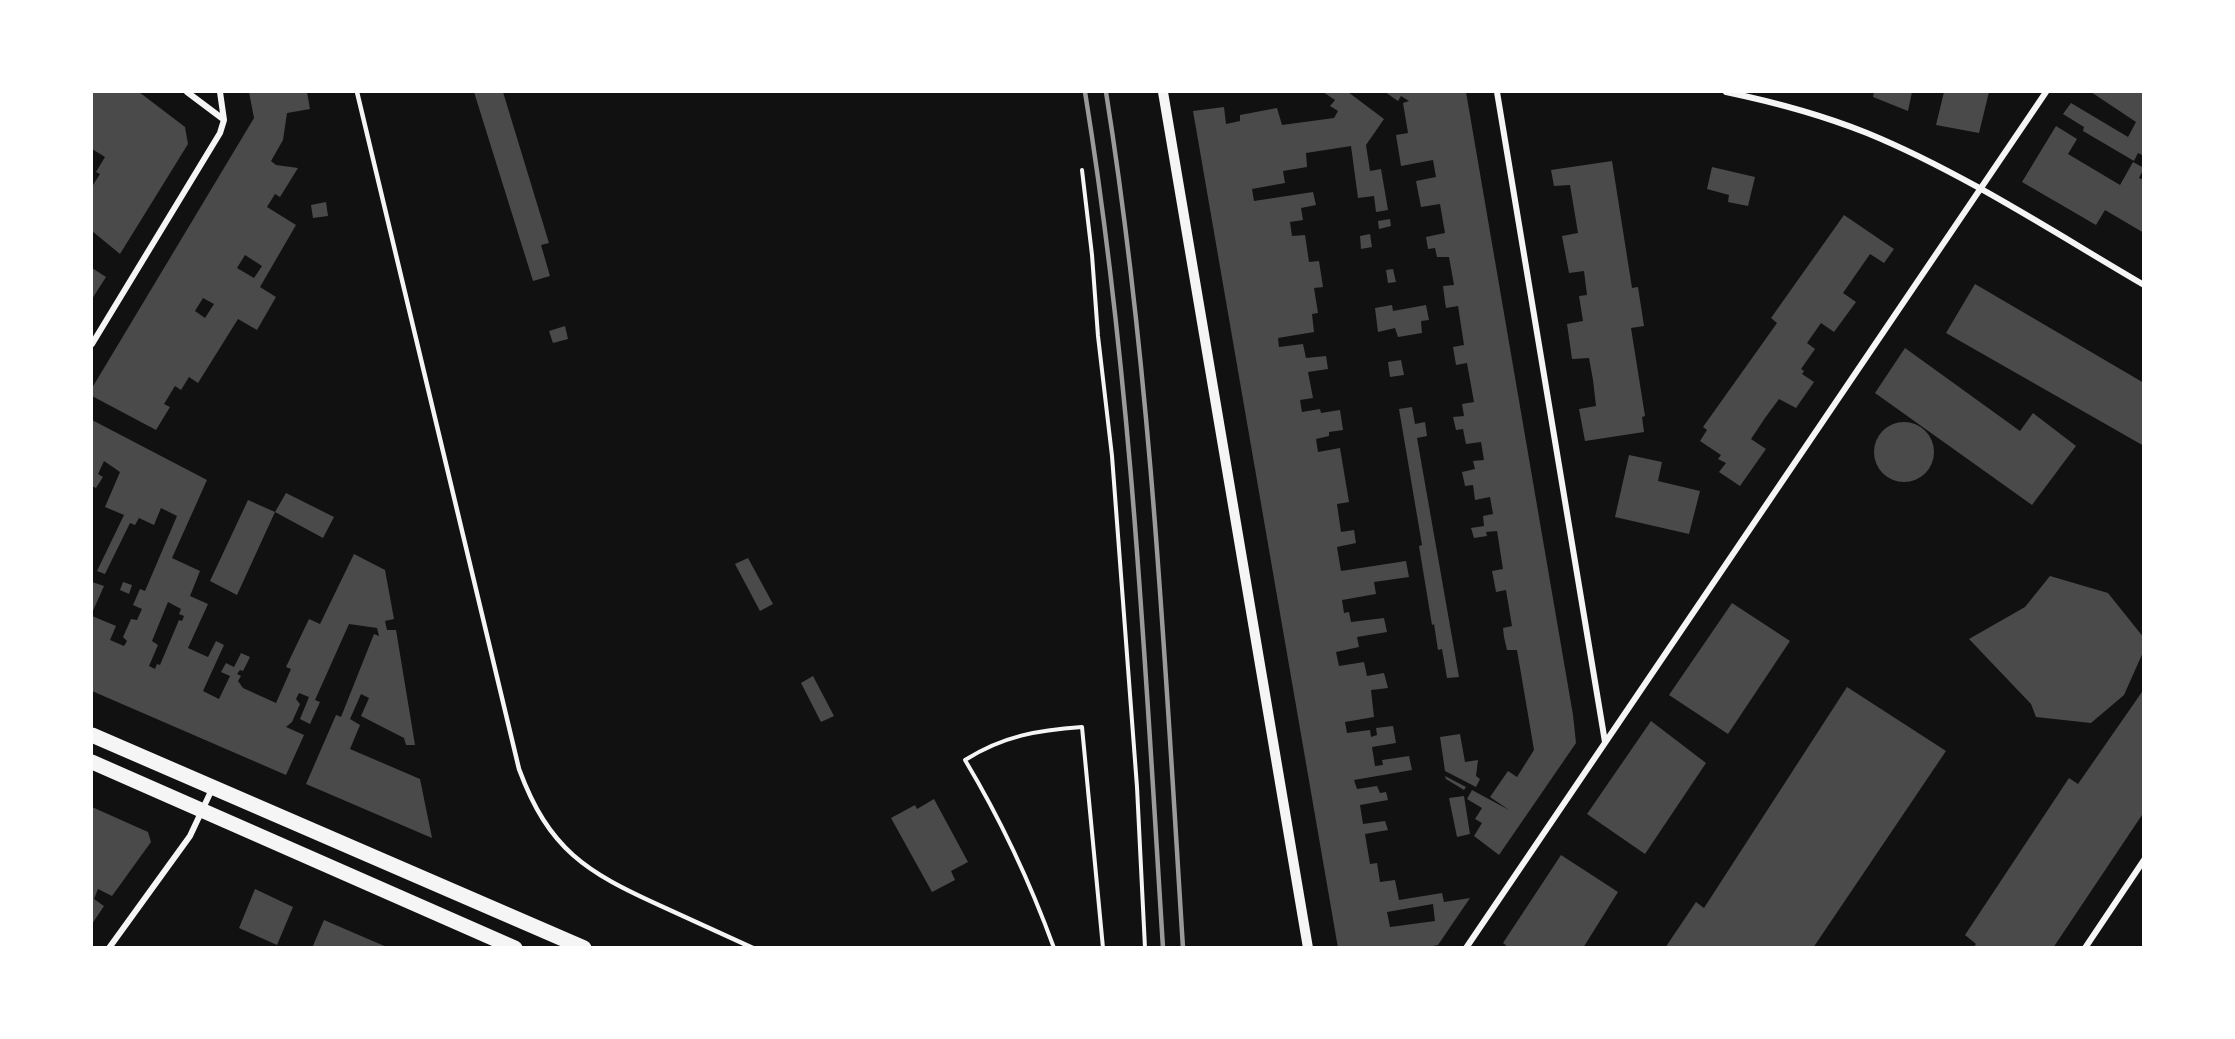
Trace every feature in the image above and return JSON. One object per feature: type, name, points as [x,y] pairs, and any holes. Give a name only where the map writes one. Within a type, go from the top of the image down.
[{"type":"main road","points":[[92,735],[584,948]]},
{"type":"main road","points":[[92,762],[515,948]]},
{"type":"street","points":[[187,92],[224,120]]},
{"type":"street","points":[[92,344],[214,144],[224,120],[220,92]]},
{"type":"street","points":[[1164,92],[1308,948]]},
{"type":"street","points":[[1497,92],[1605,742]]},
{"type":"street","points":[[1726,92],[1805,112],[1866,133],[1980,190],[2144,285]]},
{"type":"street","points":[[1466,948],[2046,92]]},
{"type":"street","points":[[109,948],[189,836],[213,787]]},
{"type":"street","points":[[2085,948],[2144,860]]},
{"type":"lane","points":[[357,92],[519,769],[526,790],[549,828],[573,856],[587,868],[621,888],[753,948]]},
{"type":"path","points":[[1082,170],[1112,456],[1137,787],[1144,948]]},
{"type":"path","points":[[1053,948],[1020,862],[994,809],[965,760],[990,745],[1014,736],[1082,727],[1103,948]]},
{"type":"building","points":[[92,92],[139,92],[185,127],[188,144],[120,254],[92,231],[92,184],[100,174],[96,172],[105,157],[92,149]]},
{"type":"building","points":[[249,92],[307,92],[310,109],[287,113],[283,140],[271,161],[276,165],[298,168],[280,197],[275,194],[267,207],[296,225],[260,287],[276,297],[257,330],[238,319],[198,383],[189,377],[181,390],[175,386],[164,404],[170,407],[156,430],[92,396],[92,388],[254,118]],"holes":[[[245,255],[262,266],[254,278],[237,268]],[[203,298],[214,304],[205,318],[195,311]]]},
{"type":"building","points":[[474,92],[503,92],[549,243],[541,245],[550,276],[533,281]]},
{"type":"building","points":[[1323,92],[1348,92],[1384,119],[1366,145],[1370,171],[1381,169],[1388,210],[1376,212],[1374,196],[1358,198],[1351,146],[1306,153],[1307,167],[1283,171],[1285,183],[1252,189],[1254,201],[1313,192],[1316,205],[1301,208],[1303,220],[1290,222],[1292,236],[1305,235],[1309,262],[1319,261],[1323,287],[1314,288],[1318,313],[1312,314],[1314,332],[1278,338],[1279,347],[1303,344],[1306,358],[1326,356],[1328,369],[1308,372],[1313,398],[1300,400],[1302,412],[1320,409],[1321,413],[1340,410],[1343,430],[1329,432],[1329,436],[1316,439],[1318,452],[1340,448],[1349,502],[1337,504],[1341,532],[1354,530],[1356,543],[1337,547],[1341,571],[1406,561],[1409,577],[1374,582],[1376,594],[1342,600],[1344,613],[1349,612],[1351,622],[1384,618],[1387,632],[1357,637],[1359,647],[1336,652],[1339,666],[1364,662],[1367,676],[1384,673],[1388,688],[1371,690],[1374,717],[1345,722],[1347,733],[1370,730],[1371,737],[1377,735],[1376,728],[1393,726],[1396,743],[1372,747],[1375,766],[1383,765],[1382,760],[1409,756],[1412,770],[1354,780],[1357,789],[1377,786],[1380,793],[1386,792],[1388,800],[1360,805],[1363,824],[1385,821],[1388,830],[1365,834],[1370,864],[1377,863],[1380,882],[1395,880],[1399,900],[1442,893],[1444,902],[1470,898],[1438,945],[1421,948],[1338,948],[1193,111],[1224,107],[1226,124],[1240,121],[1240,115],[1277,108],[1282,125],[1334,118],[1338,111],[1330,106],[1335,100]],"holes":[[[1433,904],[1435,921],[1390,927],[1387,912]]]},
{"type":"building","points":[[1385,92],[1466,92],[1573,715],[1576,743],[1499,855],[1474,836],[1482,823],[1475,819],[1482,808],[1467,799],[1472,790],[1509,810],[1490,797],[1508,771],[1517,777],[1534,750],[1517,650],[1507,650],[1504,637],[1503,628],[1512,626],[1506,590],[1496,592],[1492,571],[1503,569],[1497,531],[1486,532],[1487,536],[1474,538],[1471,528],[1484,526],[1483,516],[1493,514],[1490,497],[1475,500],[1473,485],[1465,486],[1462,472],[1475,469],[1473,461],[1484,460],[1481,442],[1466,444],[1463,429],[1456,430],[1453,417],[1464,416],[1462,404],[1474,402],[1467,363],[1456,365],[1453,347],[1464,345],[1458,306],[1446,308],[1443,286],[1454,285],[1449,257],[1437,257],[1435,248],[1428,249],[1426,237],[1445,233],[1440,204],[1421,207],[1416,181],[1436,177],[1433,160],[1401,166],[1396,135],[1408,133],[1403,103],[1409,101],[1401,96],[1398,101]]},
{"type":"building","points":[[1874,92],[1912,92],[1908,111],[1873,97]]},
{"type":"building","points":[[1944,92],[1989,92],[1979,133],[1936,125]]},
{"type":"building","points":[[2091,92],[2144,93],[2144,156],[2138,153],[2134,161],[2083,131],[2084,127],[2063,114],[2071,103],[2128,137],[2136,122]]},
{"type":"building","points":[[2056,126],[2077,139],[2068,154],[2120,185],[2133,162],[2144,168],[2139,178],[2144,180],[2144,233],[2105,210],[2096,225],[2022,182]]},
{"type":"building","points":[[1612,161],[1632,288],[1638,287],[1644,326],[1631,328],[1645,416],[1642,417],[1644,432],[1585,441],[1579,409],[1596,406],[1593,380],[1589,358],[1572,359],[1567,324],[1583,321],[1579,296],[1587,295],[1584,271],[1569,273],[1562,236],[1578,233],[1570,185],[1554,186],[1551,170]]},
{"type":"building","points":[[1712,167],[1755,177],[1748,206],[1728,202],[1729,195],[1707,189]]},
{"type":"building","points":[[326,202],[328,216],[313,218],[311,205]]},
{"type":"building","points":[[1844,215],[1894,249],[1884,263],[1870,254],[1843,293],[1856,302],[1834,332],[1821,323],[1807,343],[1815,349],[1801,369],[1804,371],[1802,374],[1814,382],[1796,408],[1779,399],[1765,418],[1751,439],[1766,449],[1740,486],[1719,472],[1726,463],[1718,459],[1721,455],[1700,441],[1707,430],[1703,427],[1777,323],[1771,318]]},
{"type":"building","points":[[1390,219],[1391,226],[1379,229],[1378,221]]},
{"type":"building","points":[[1370,234],[1372,247],[1361,249],[1360,236]]},
{"type":"building","points":[[92,268],[106,277],[92,299]]},
{"type":"building","points":[[1393,269],[1396,282],[1388,283],[1386,270]]},
{"type":"building","points":[[1975,284],[2144,383],[2144,446],[1946,333]]},
{"type":"building","points":[[1392,305],[1393,311],[1426,305],[1429,320],[1421,321],[1422,333],[1398,337],[1395,328],[1378,332],[1375,308]]},
{"type":"building","points":[[565,326],[568,339],[553,343],[549,331]]},
{"type":"building","points":[[1905,348],[2020,431],[2033,413],[2076,446],[2032,505],[1875,393]]},
{"type":"building","points":[[1401,360],[1404,375],[1390,377],[1388,362]]},
{"type":"building","points":[[1412,407],[1415,424],[1425,422],[1427,436],[1417,438],[1459,677],[1447,678],[1442,649],[1438,650],[1434,624],[1432,625],[1419,546],[1422,545],[1399,409]]},
{"type":"building","points":[[92,420],[207,480],[172,558],[200,571],[190,596],[208,604],[188,648],[208,657],[216,641],[224,645],[203,691],[219,699],[230,676],[221,672],[226,663],[234,667],[241,653],[250,657],[243,671],[240,670],[237,674],[241,676],[238,681],[243,688],[276,703],[291,669],[286,667],[309,619],[320,624],[354,554],[385,570],[394,619],[385,621],[387,630],[396,630],[415,745],[406,745],[404,738],[361,716],[369,698],[361,694],[350,719],[360,725],[350,749],[420,779],[432,838],[306,784],[336,715],[341,717],[374,634],[379,636],[377,628],[349,624],[315,700],[320,702],[310,724],[300,719],[309,697],[299,693],[296,699],[300,704],[292,722],[286,727],[304,735],[286,775],[92,691],[92,616],[116,626],[110,640],[124,646],[127,641],[123,637],[131,619],[137,620],[142,609],[133,605],[140,589],[145,591],[177,516],[161,508],[154,525],[139,518],[135,525],[130,523],[105,574],[97,571],[124,515],[105,507],[120,472],[104,461],[98,474],[103,477],[96,488],[92,486]],"holes":[[[168,602],[181,609],[179,614],[184,616],[182,621],[179,620],[160,665],[157,664],[155,669],[149,666],[158,645],[152,641]]]},
{"type":"building","points":[[1904,422],[1921,427],[1929,435],[1934,452],[1929,469],[1921,477],[1904,482],[1887,477],[1879,469],[1874,452],[1879,435],[1887,427]]},
{"type":"building","points":[[1629,455],[1662,462],[1658,481],[1700,491],[1689,534],[1615,517]]},
{"type":"building","points":[[286,493],[334,517],[323,538],[275,512]]},
{"type":"building","points":[[248,500],[275,512],[237,595],[210,581]]},
{"type":"building","points":[[748,558],[773,604],[760,611],[735,564]]},
{"type":"building","points":[[2050,576],[2108,593],[2144,638],[2144,650],[2124,695],[2091,723],[2036,717],[2031,704],[1969,639],[2025,607]]},
{"type":"building","points":[[92,582],[104,586],[92,613]]},
{"type":"building","points":[[123,582],[132,585],[129,594],[120,590]]},
{"type":"building","points":[[1732,603],[1790,641],[1728,734],[1669,695]]},
{"type":"building","points":[[813,676],[834,716],[821,722],[801,683]]},
{"type":"building","points":[[1847,687],[1946,751],[1813,948],[1665,948],[1696,902],[1704,908]]},
{"type":"building","points":[[2144,689],[2144,812],[2053,948],[1973,948],[1976,944],[1965,935],[2069,778],[2078,784]]},
{"type":"building","points":[[1651,721],[1706,763],[1645,854],[1587,814]]},
{"type":"building","points":[[1460,734],[1465,762],[1478,760],[1476,776],[1480,779],[1476,787],[1445,771],[1440,737]]},
{"type":"building","points":[[1445,776],[1466,787],[1464,790],[1446,779]]},
{"type":"building","points":[[1464,796],[1470,834],[1457,837],[1449,798]]},
{"type":"building","points":[[934,799],[968,862],[951,871],[955,880],[932,892],[891,818],[915,805],[917,809]]},
{"type":"building","points":[[92,807],[148,832],[151,842],[112,896],[98,889],[94,899],[104,906],[92,924]]},
{"type":"building","points":[[1561,855],[1618,892],[1583,948],[1509,948],[1503,943]]},
{"type":"building","points":[[255,889],[293,907],[277,945],[239,928]]},
{"type":"building","points":[[324,920],[389,948],[312,948]]},
{"type":"railway","points":[[1085,92],[1101,198],[1125,412],[1143,626],[1163,948]]},
{"type":"railway","points":[[1106,92],[1134,305],[1155,519],[1183,948]]}]
